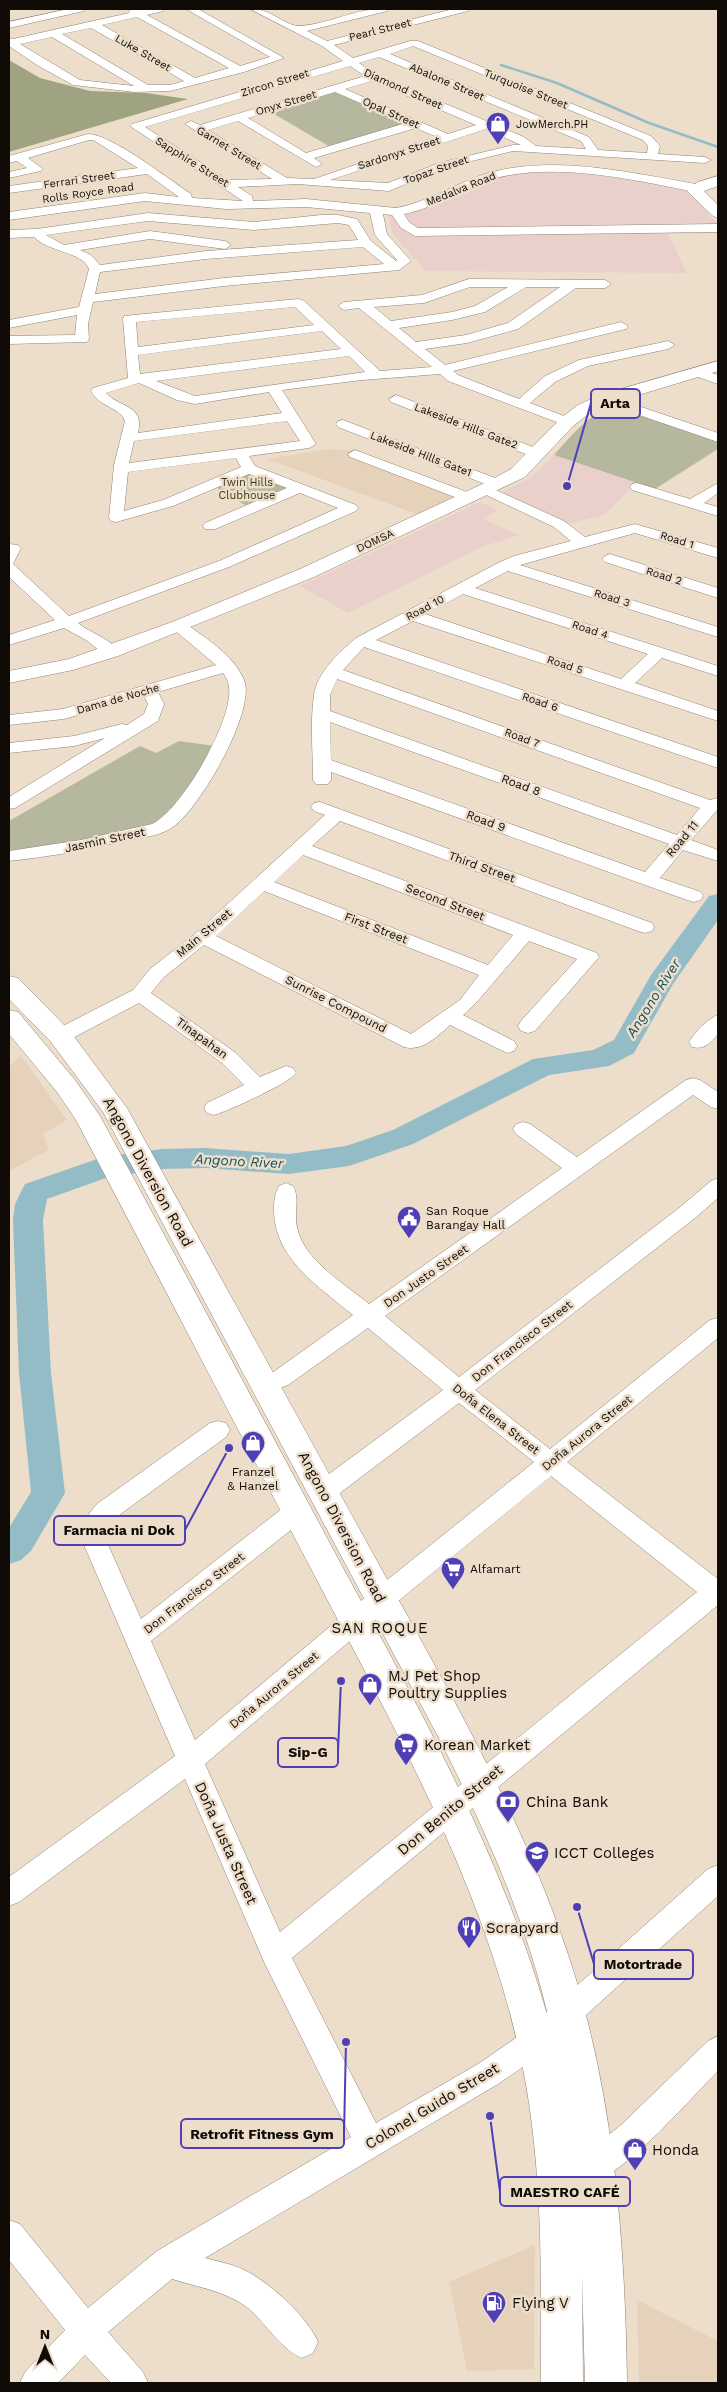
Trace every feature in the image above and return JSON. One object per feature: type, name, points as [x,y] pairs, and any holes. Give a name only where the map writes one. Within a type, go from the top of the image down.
[{"type":"main road","points":[[718,181],[696,188],[696,194],[718,213]]},
{"type":"main road","name":"DOMSA","points":[[9,677],[104,654],[179,626],[307,573],[484,491],[518,473],[536,453],[584,409],[606,399],[718,366]]},
{"type":"main road","name":"Angono Diversion Road","points":[[9,984],[60,1036],[114,1108],[148,1198],[297,1511],[451,1808],[474,1858],[536,2041],[544,2082],[557,2178],[562,2297],[562,2383]]},
{"type":"main road","name":"Angono Diversion Road","points":[[9,1018],[35,1047],[148,1198],[323,1492],[480,1784],[541,1933],[567,2015],[580,2076],[594,2167],[605,2298],[606,2383]]},
{"type":"main road","points":[[35,1047],[60,1036]]},
{"type":"street","points":[[9,14],[34,9]]},
{"type":"street","points":[[9,25],[80,9]]},
{"type":"street","points":[[10,42],[92,24],[133,11],[160,9]]},
{"type":"street","points":[[10,42],[41,63],[77,83],[148,89],[170,88],[279,58],[191,9]]},
{"type":"street","points":[[259,11],[278,9]]},
{"type":"street","points":[[297,30],[383,9]]},
{"type":"street","name":"Pearl Street","points":[[326,44],[464,9]]},
{"type":"street","points":[[133,11],[240,70]]},
{"type":"street","name":"Diamond Street","points":[[259,11],[326,44],[373,76],[520,139],[542,155],[548,168]]},
{"type":"street","name":"Luke Street","points":[[92,24],[194,82]]},
{"type":"street","points":[[53,33],[148,89]]},
{"type":"street","name":"Zircon Street","points":[[136,126],[414,42]]},
{"type":"street","name":"Turquoise Street","points":[[414,42],[647,138],[654,146],[652,155]]},
{"type":"street","name":"Abalone Street","points":[[379,53],[585,140],[593,151]]},
{"type":"street","name":"Onyx Street","points":[[199,129],[373,76]]},
{"type":"street","name":"Opal Street","points":[[335,88],[446,138]]},
{"type":"street","name":"Garnet Street","points":[[174,114],[284,181]]},
{"type":"street","points":[[239,118],[334,174]]},
{"type":"street","points":[[304,157],[416,124]]},
{"type":"street","name":"Sardonyx Street","points":[[312,182],[486,125]]},
{"type":"street","name":"Sapphire Street","points":[[136,126],[248,199]]},
{"type":"street","points":[[13,159],[88,137],[95,137],[150,170],[187,197]]},
{"type":"street","name":"Topaz Street","points":[[227,184],[284,181],[389,187],[452,162],[513,148],[532,147],[705,160]]},
{"type":"street","points":[[9,174],[37,169],[13,159]]},
{"type":"street","name":"Medalva Road","points":[[9,216],[145,197],[226,204],[306,203],[396,212],[412,209],[480,179],[498,174],[548,168],[624,175],[696,188]]},
{"type":"street","name":"Ferrari Street","points":[[9,190],[150,170]]},
{"type":"street","name":"Rolls Royce Road","points":[[9,204],[167,182]]},
{"type":"street","points":[[9,324],[86,305],[224,282],[395,267],[405,261],[381,235],[376,211]]},
{"type":"street","points":[[396,212],[405,225],[416,232],[718,228]]},
{"type":"street","points":[[9,234],[37,233],[148,217],[254,226],[338,219],[353,222],[366,243],[395,267]]},
{"type":"street","points":[[9,340],[82,339],[81,324],[95,269],[94,264],[89,258],[46,244],[37,233]]},
{"type":"street","points":[[63,249],[150,235],[224,245],[239,252]]},
{"type":"street","points":[[95,269],[239,252],[366,243]]},
{"type":"street","points":[[344,306],[424,298],[469,283],[605,284]]},
{"type":"street","points":[[389,325],[452,316],[480,309],[522,284]]},
{"type":"street","points":[[414,346],[467,339],[513,326],[572,284]]},
{"type":"street","points":[[378,376],[298,303],[129,319],[133,376],[182,397],[195,400],[378,376],[442,370],[621,326]]},
{"type":"street","points":[[363,305],[453,378],[568,422]]},
{"type":"street","points":[[131,352],[326,327]]},
{"type":"street","points":[[521,404],[550,379],[584,363],[668,345]]},
{"type":"street","points":[[249,469],[168,502],[116,518],[122,468],[132,424],[131,417],[126,411],[101,397],[98,391],[139,379],[352,352]]},
{"type":"street","points":[[697,372],[718,380]]},
{"type":"street","points":[[122,468],[309,444],[293,416],[274,389]]},
{"type":"street","name":"Lakeside Hills Gate2","points":[[396,399],[536,453]]},
{"type":"street","points":[[606,399],[718,438]]},
{"type":"street","points":[[128,438],[293,416]]},
{"type":"street","name":"Lakeside Hills Gate1","points":[[343,424],[484,491]]},
{"type":"street","points":[[9,640],[71,626],[224,564],[351,508],[249,469],[241,454]]},
{"type":"street","points":[[355,454],[484,491],[578,543]]},
{"type":"street","points":[[692,504],[718,486]]},
{"type":"street","points":[[636,487],[718,512]]},
{"type":"street","points":[[210,526],[300,488]]},
{"type":"street","name":"Road 10","points":[[323,772],[324,690],[348,652],[362,641],[519,559],[635,528]]},
{"type":"street","name":"Road 1","points":[[635,528],[718,553]]},
{"type":"street","points":[[9,548],[13,548],[9,561]]},
{"type":"street","name":"Road 2","points":[[610,559],[718,593]]},
{"type":"street","name":"Road 3","points":[[505,565],[718,632]]},
{"type":"street","points":[[9,568],[25,587],[71,626],[80,640],[104,654]]},
{"type":"street","name":"Road 4","points":[[462,589],[718,672]]},
{"type":"street","name":"Road 5","points":[[412,615],[718,716]]},
{"type":"street","name":"Jasmin Street","points":[[9,856],[114,839],[148,831],[168,823],[186,803],[226,734],[234,712],[238,687],[214,652],[179,626]]},
{"type":"street","name":"Road 6","points":[[362,641],[718,763]]},
{"type":"street","points":[[625,684],[659,652]]},
{"type":"street","name":"Dama de Noche","points":[[9,720],[64,714],[226,667]]},
{"type":"street","name":"Road 7","points":[[334,672],[714,804]]},
{"type":"street","points":[[9,804],[152,717],[156,704],[149,690]]},
{"type":"street","name":"Road 8","points":[[323,714],[718,856]]},
{"type":"street","points":[[9,748],[74,741],[139,725]]},
{"type":"street","points":[[40,745],[52,778]]},
{"type":"street","name":"Road 9","points":[[323,772],[648,879],[694,896]]},
{"type":"street","name":"Road 11","points":[[648,879],[714,804]]},
{"type":"street","name":"Third Street","points":[[320,807],[645,927]]},
{"type":"street","name":"Main Street","points":[[60,1036],[140,994],[157,973],[203,937],[338,813]]},
{"type":"street","name":"Second Street","points":[[300,848],[590,957],[528,1026]]},
{"type":"street","name":"First Street","points":[[261,883],[491,973]]},
{"type":"street","points":[[507,1046],[460,1007],[525,933]]},
{"type":"street","name":"Sunrise Compound","points":[[203,937],[411,1042],[426,1035],[460,1007]]},
{"type":"street","name":"Tinapahan","points":[[140,994],[230,1058],[258,1088]]},
{"type":"street","points":[[699,1042],[718,1022]]},
{"type":"street","points":[[214,1108],[286,1073]]},
{"type":"street","name":"Don Justo Street","points":[[280,1378],[369,1317],[693,1086],[718,1102]]},
{"type":"street","points":[[523,1129],[577,1168]]},
{"type":"street","name":"Don Francisco Street","points":[[323,1492],[459,1390],[687,1213],[718,1186]]},
{"type":"street","name":"Doña Elena Street","points":[[286,1191],[283,1216],[288,1238],[298,1255],[313,1270],[459,1390],[717,1592]]},
{"type":"street","name":"Doña Aurora Street","points":[[9,1892],[190,1760],[355,1621],[382,1601],[718,1326]]},
{"type":"street","name":"Doña Justa Street","points":[[218,1430],[106,1511],[95,1523],[93,1538],[275,1954],[370,2143]]},
{"type":"street","name":"Don Francisco Street","points":[[137,1637],[297,1511]]},
{"type":"street","name":"Don Benito Street","points":[[275,1954],[480,1784],[717,1592]]},
{"type":"street","name":"Colonel Guido Street","points":[[36,2383],[86,2330],[142,2281],[168,2262],[488,2074],[536,2041],[718,1878]]},
{"type":"street","points":[[594,2167],[632,2136],[718,2051]]},
{"type":"street","points":[[9,2235],[86,2330],[132,2383]]},
{"type":"street","points":[[168,2262],[238,2283],[260,2298],[302,2342]]},
{"type":"shaded area","points":[[554,170],[627,177],[685,188],[718,224],[718,233],[668,234],[687,273],[426,271],[393,235],[388,215],[421,209],[482,181],[501,175]]},
{"type":"shaded area","points":[[328,449],[357,451],[466,494],[419,515],[267,459]]},
{"type":"shaded area","points":[[554,455],[636,483],[604,515],[567,524],[501,493],[531,477]]},
{"type":"shaded area","points":[[480,502],[498,510],[483,519],[520,535],[484,546],[348,613],[300,586]]},
{"type":"shaded area","points":[[21,1056],[67,1120],[43,1134],[49,1150],[9,1171],[9,1067]]},
{"type":"shaded area","points":[[535,2245],[534,2369],[467,2371],[449,2282]]},
{"type":"shaded area","points":[[637,2300],[718,2341],[718,2383],[639,2383]]},
{"type":"green space","points":[[9,60],[40,78],[90,91],[146,93],[188,99],[9,152]]},
{"type":"green space","points":[[337,91],[411,123],[332,148],[269,111]]},
{"type":"green space","points":[[613,405],[718,441],[718,449],[655,489],[554,455],[588,420]]},
{"type":"green space","name":"Twin Hills Clubhouse","points":[[248,473],[288,487],[245,505],[214,486]]},
{"type":"green space","points":[[179,741],[215,746],[181,803],[146,829],[9,853],[9,821],[140,746],[156,753]]},
{"type":"waterway","points":[[501,65],[557,83],[649,123],[718,147]]},
{"type":"waterway","name":"Angono River","points":[[9,1550],[19,1541],[48,1493],[35,1373],[28,1220],[30,1204],[36,1192],[103,1168],[162,1159],[205,1158],[289,1164],[349,1156],[403,1137],[543,1066],[599,1059],[624,1046],[661,981],[718,902]]},
{"type":"place","name":"JowMerch.PH","points":[[498,145]]},
{"type":"place","name":"Arta","points":[[567,486]]},
{"type":"place","name":"San Roque Barangay Hall","points":[[409,1239]]},
{"type":"place","name":"Farmacia ni Dok","points":[[229,1448]]},
{"type":"place","name":"Franzel & Hanzel","points":[[253,1464]]},
{"type":"place","name":"Alfamart","points":[[453,1590]]},
{"type":"place","name":"Sip-G","points":[[341,1681]]},
{"type":"place","name":"MJ Pet Shop Poultry Supplies","points":[[370,1706]]},
{"type":"place","name":"Korean Market","points":[[406,1766]]},
{"type":"place","name":"China Bank","points":[[508,1823]]},
{"type":"place","name":"ICCT Colleges","points":[[537,1874]]},
{"type":"place","name":"Motortrade","points":[[577,1907]]},
{"type":"place","name":"Scrapyard","points":[[469,1949]]},
{"type":"place","name":"Retrofit Fitness Gym","points":[[346,2042]]},
{"type":"place","name":"MAESTRO CAFÉ","points":[[490,2116]]},
{"type":"place","name":"Honda","points":[[635,2171]]},
{"type":"place","name":"Flying V","points":[[494,2324]]},
{"type":"district","name":"SAN ROQUE","points":[[380,1628]]}]
